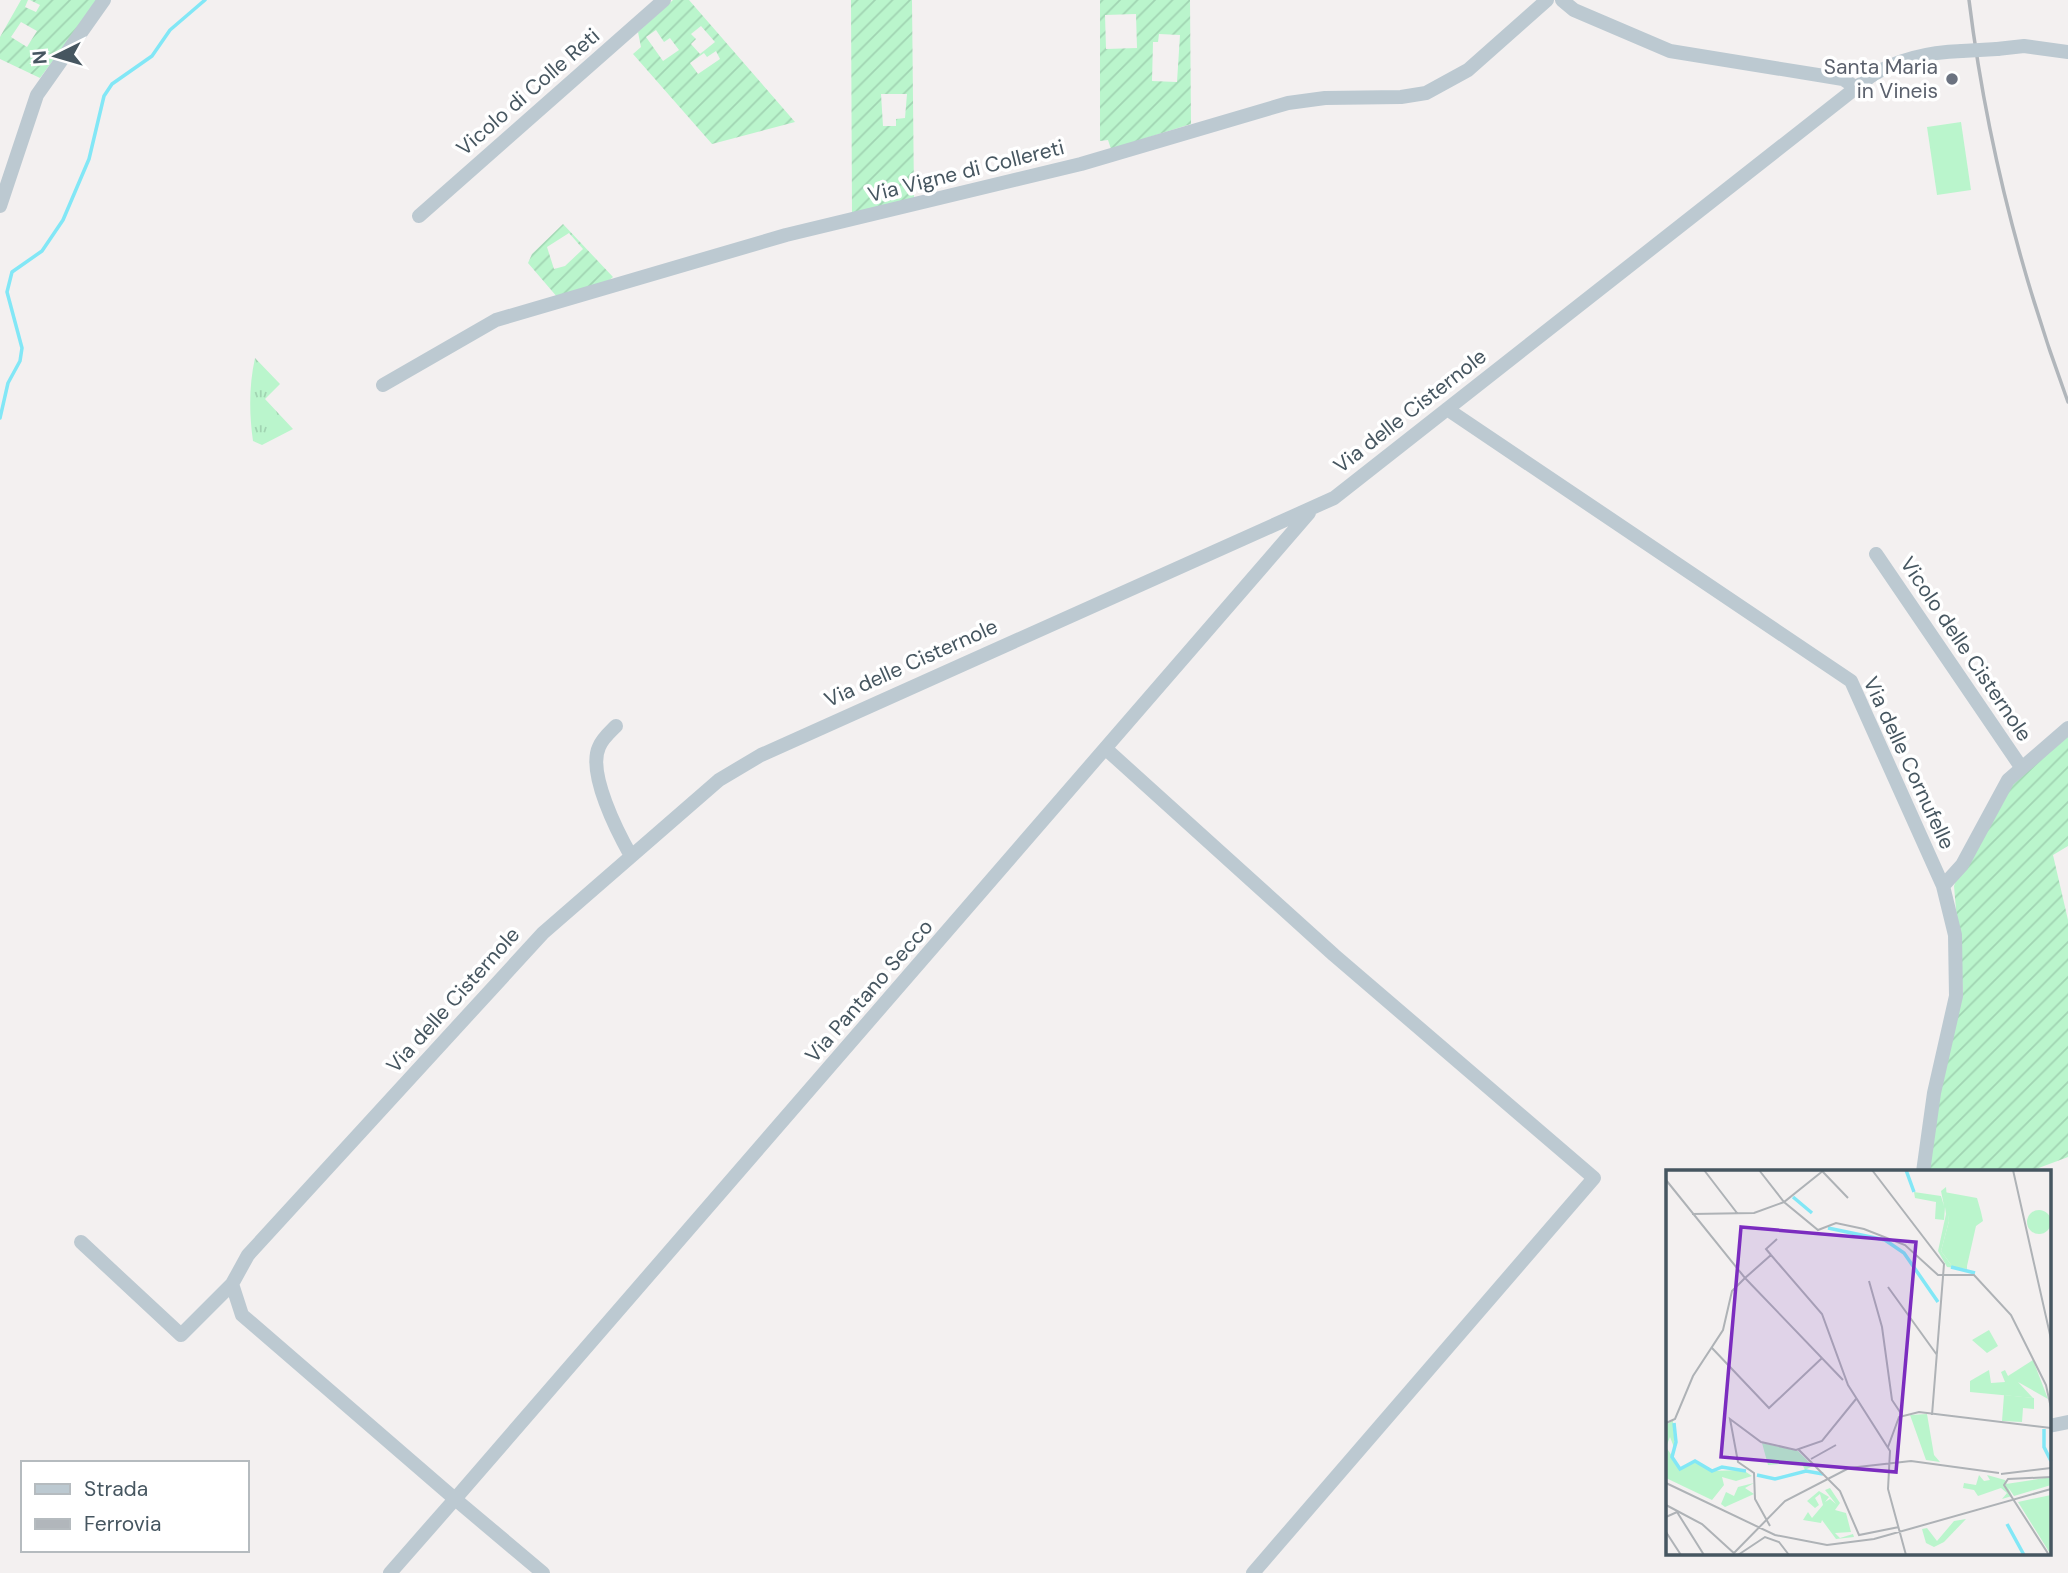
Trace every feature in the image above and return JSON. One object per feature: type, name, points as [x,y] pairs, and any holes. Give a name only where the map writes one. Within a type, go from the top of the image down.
[{"type":"street","points":[[0,206],[37,95],[104,0]]},
{"type":"street","name":"Vicolo di Colle Reti","points":[[419,216],[664,0]]},
{"type":"street","name":"Via Vigne di Collereti","points":[[383,385],[496,320],[786,235],[1082,164],[1288,103],[1362,96],[1401,97],[1426,93],[1468,70],[1547,0]]},
{"type":"street","points":[[1562,0],[1587,16],[1670,51],[1843,79],[1855,87]]},
{"type":"street","name":"Via delle Cisternole","points":[[81,1242],[181,1335],[232,1284],[248,1255],[543,933],[719,780],[782,745],[1334,498],[1855,87],[1888,65],[1922,55],[2024,46],[2068,52]]},
{"type":"street","name":"Via delle Cornufelle","points":[[1447,410],[1851,681],[1943,886],[1956,942],[1957,986],[1934,1093],[1923,1170]]},
{"type":"street","name":"Via Pantano Secco","points":[[455,1499],[1313,509]]},
{"type":"street","name":"Vicolo delle Cisternole","points":[[1876,554],[2021,767]]},
{"type":"street","points":[[616,726],[598,748],[597,761],[604,801],[631,856]]},
{"type":"street","name":"Vicolo delle Cisternole","points":[[1943,886],[1957,872],[2004,786],[2021,767],[2068,727]]},
{"type":"street","points":[[1106,749],[1334,955],[1594,1178],[1253,1573]]},
{"type":"street","points":[[232,1284],[242,1315],[543,1573]]},
{"type":"street","points":[[2050,1426],[2068,1422]]},
{"type":"street","points":[[390,1573],[455,1499]]},
{"type":"green space","points":[[21,0],[28,0],[25,7],[36,12],[40,5],[30,0],[98,0],[40,78],[0,59],[0,37]],"holes":[[[21,22],[37,31],[27,47],[11,37]]]},
{"type":"green space","points":[[673,0],[689,0],[795,122],[712,144],[633,54],[641,47],[638,32]],"holes":[[[701,26],[715,42],[700,54],[691,44],[696,39],[691,34]],[[656,30],[664,42],[670,38],[679,50],[663,61],[646,37]],[[716,51],[720,59],[698,74],[690,63],[704,53],[707,57]]]},
{"type":"green space","points":[[851,0],[912,0],[914,198],[852,215]],"holes":[[[881,94],[907,94],[905,118],[896,119],[896,126],[883,126]]]},
{"type":"green space","points":[[1100,0],[1190,0],[1191,124],[1111,149],[1108,140],[1100,141]],"holes":[[[1136,14],[1137,48],[1106,49],[1105,15]],[[1159,34],[1180,35],[1177,82],[1152,81],[1153,42],[1158,42]]]},
{"type":"green space","points":[[1961,122],[1971,190],[1937,195],[1927,127]]},
{"type":"green space","points":[[563,224],[613,277],[606,283],[558,298],[528,263],[532,254]],"holes":[[[569,233],[583,249],[565,266],[554,269],[547,247]]]},
{"type":"green space","points":[[255,358],[280,384],[265,399],[293,429],[262,445],[253,441],[251,420]]},
{"type":"green space","points":[[2068,731],[2068,846],[2053,855],[2068,920],[2068,1157],[2033,1170],[1929,1170],[1933,1124],[1963,992],[1954,886],[1960,869],[2008,783]]},
{"type":"waterway","points":[[0,418],[8,383],[20,361],[22,348],[7,292],[12,272],[42,251],[63,220],[89,159],[104,96],[112,84],[152,56],[170,30],[205,0]]},
{"type":"railway","points":[[1969,0],[1985,103],[2007,204],[2035,304],[2068,402]]},
{"type":"place","name":"Santa Maria in Vineis","points":[[1952,79]]}]
